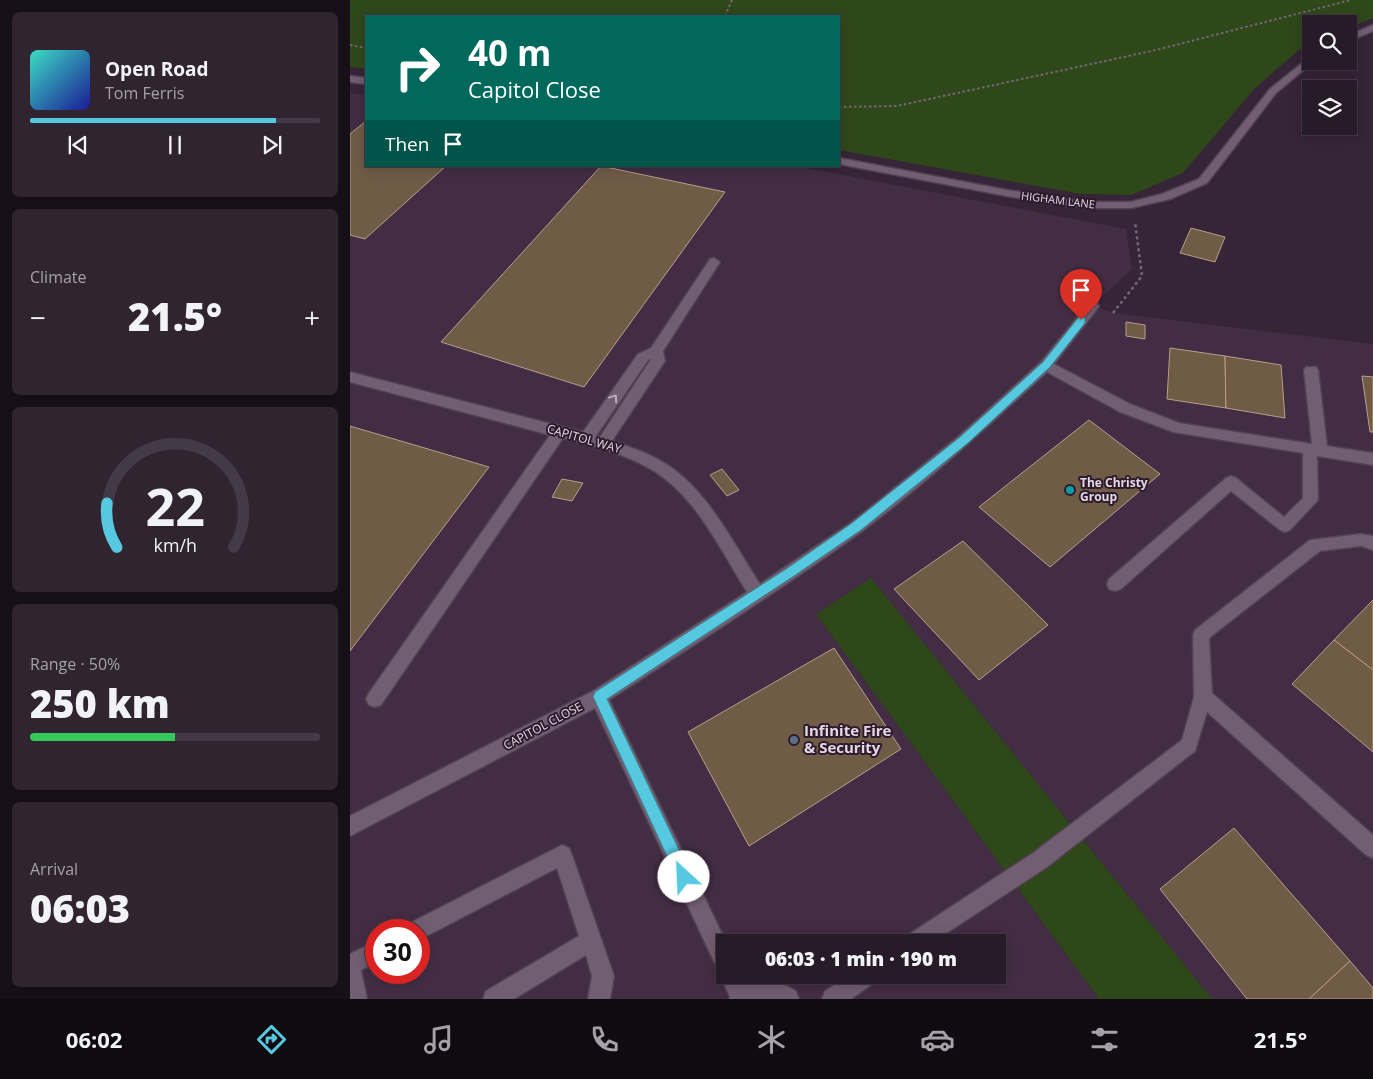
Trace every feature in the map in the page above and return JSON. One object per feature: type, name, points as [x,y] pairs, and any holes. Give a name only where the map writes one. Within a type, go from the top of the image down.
[{"type":"street","points":[[1357,35],[1373,28]]},
{"type":"street","name":"HIGHAM LANE","points":[[840,161],[1092,206],[1131,205],[1166,197],[1203,181],[1273,92],[1302,67]]},
{"type":"street","points":[[350,79],[365,81]]},
{"type":"street","points":[[587,438],[643,357],[656,351],[714,262]]},
{"type":"street","name":"CAPITOL CLOSE","points":[[350,826],[599,697],[757,594],[856,526],[964,440],[1046,365],[1093,306]]},
{"type":"street","points":[[603,443],[658,361],[656,351]]},
{"type":"street","points":[[1046,365],[1125,408],[1178,428],[1373,459]]},
{"type":"street","points":[[1115,584],[1230,482],[1285,526],[1310,500],[1315,450],[1311,370]]},
{"type":"street","name":"CAPITOL WAY","points":[[350,377],[587,438],[641,457],[674,478],[702,511],[757,594]]},
{"type":"street","points":[[375,700],[560,432]]},
{"type":"street","points":[[927,934],[1040,860],[1189,744],[1203,697],[1201,635],[1316,545],[1361,540],[1373,543]]},
{"type":"street","points":[[599,697],[716,944]]},
{"type":"street","points":[[1203,697],[1373,848]]},
{"type":"street","points":[[430,923],[562,855],[604,976],[599,999]]},
{"type":"street","points":[[494,999],[591,940]]},
{"type":"street","points":[[356,999],[350,965],[365,957]]},
{"type":"street","points":[[735,984],[741,998],[755,992],[769,990],[788,999]]},
{"type":"street","points":[[833,999],[855,984]]},
{"type":"path","points":[[725,15],[732,0]]},
{"type":"path","points":[[840,107],[897,106],[1156,50],[1351,0]]},
{"type":"path","points":[[350,45],[365,48]]},
{"type":"path","points":[[1093,306],[1113,313],[1142,276],[1137,230],[1131,205]]},
{"type":"shaded area","points":[[350,93],[365,95],[365,167],[801,167],[1126,229],[1132,269],[1093,305],[1113,313],[1373,344],[1373,999],[1212,999],[871,578],[816,614],[1099,999],[350,999]]},
{"type":"green space","points":[[350,0],[1373,0],[1373,18],[1357,25],[1357,15],[1302,15],[1302,47],[1255,88],[1183,173],[1131,195],[1081,194],[840,150],[840,15],[365,15],[365,69],[350,67]]},
{"type":"green space","points":[[871,578],[1212,999],[1099,999],[816,614]]},
{"type":"building","points":[[365,122],[365,167],[445,167],[365,239],[350,235],[350,134]]},
{"type":"building","points":[[600,167],[725,192],[584,387],[441,342]]},
{"type":"building","points":[[1191,228],[1225,237],[1215,262],[1180,253]]},
{"type":"building","points":[[1126,322],[1145,325],[1145,339],[1126,336]]},
{"type":"building","points":[[1170,348],[1225,356],[1226,408],[1167,399]]},
{"type":"building","points":[[1225,356],[1281,365],[1285,418],[1226,408]]},
{"type":"building","points":[[1362,376],[1373,377],[1373,432],[1370,432]]},
{"type":"building","name":"The Christy Group","points":[[1089,420],[1160,474],[1050,567],[979,507]]},
{"type":"building","points":[[350,426],[489,467],[350,651]]},
{"type":"building","points":[[722,469],[739,490],[727,496],[710,475]]},
{"type":"building","points":[[562,479],[583,483],[572,501],[552,497]]},
{"type":"building","points":[[963,541],[1048,625],[979,680],[894,589]]},
{"type":"building","points":[[1373,600],[1373,670],[1334,640]]},
{"type":"building","points":[[1334,640],[1373,670],[1373,752],[1292,684]]},
{"type":"building","name":"Infinite Fire & Security","points":[[834,648],[901,749],[749,846],[688,732]]},
{"type":"building","points":[[1234,828],[1350,961],[1309,999],[1247,999],[1160,889]]},
{"type":"building","points":[[1350,961],[1373,988],[1373,999],[1309,999]]},
{"type":"place","name":"The Christy Group","points":[[1070,490]]},
{"type":"place","name":"Infinite Fire & Security","points":[[794,740]]},
{"type":"route","points":[[684,877],[599,697],[790,573],[856,526],[964,440],[1046,365],[1081,320]]}]
